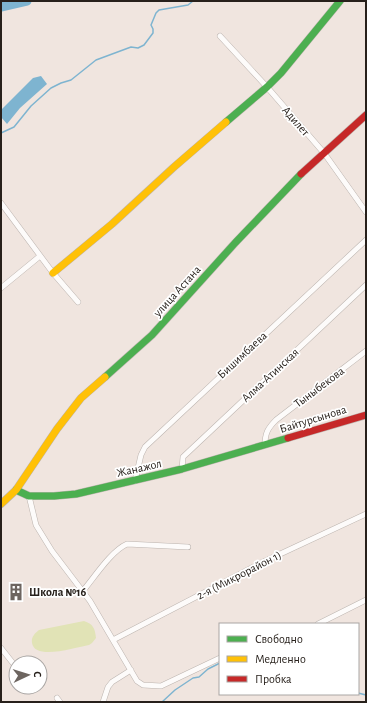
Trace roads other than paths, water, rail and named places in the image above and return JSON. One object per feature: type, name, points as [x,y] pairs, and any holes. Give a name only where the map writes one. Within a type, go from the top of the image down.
[{"type":"street","points":[[53,273],[112,224],[174,167],[267,87],[281,73],[340,1]]},
{"type":"street","name":"Адилет","points":[[220,36],[267,87],[324,153],[366,212]]},
{"type":"street","name":"улица Астана","points":[[1,504],[16,490],[57,429],[81,398],[152,335],[235,243],[301,174],[366,115]]},
{"type":"street","points":[[1,203],[53,273],[78,302]]},
{"type":"street","name":"Бишимбаева","points":[[135,481],[141,455],[145,447],[366,240]]},
{"type":"street","points":[[1,288],[40,256]]},
{"type":"street","name":"Алма-Атинская","points":[[182,469],[183,457],[366,284]]},
{"type":"street","name":"Тыныбекова","points":[[265,445],[265,437],[268,428],[276,420],[366,351]]},
{"type":"street","name":"Байтурсынова","points":[[265,445],[366,415]]},
{"type":"street","name":"Жанажол","points":[[16,490],[29,496],[76,494],[182,469],[265,445]]},
{"type":"street","name":"улица Астана","points":[[1,500],[16,490]]},
{"type":"street","points":[[29,496],[36,525],[52,551],[90,601],[138,681],[143,685],[161,686],[219,658]]},
{"type":"street","name":"2-я (Микрорайон 1)","points":[[113,640],[263,562],[366,514]]},
{"type":"street","points":[[82,592],[122,546],[127,544],[188,547]]},
{"type":"street","points":[[320,623],[366,600]]},
{"type":"street","points":[[1,648],[8,657]]},
{"type":"street","points":[[104,702],[108,687],[112,682],[131,670]]},
{"type":"water","points":[[41,76],[47,84],[20,108],[7,124],[1,117],[1,110],[33,78]]},
{"type":"waterway","points":[[1,7],[27,1]]},
{"type":"waterway","points":[[1,133],[14,127],[31,106],[51,88],[71,80],[96,60],[131,47],[138,48],[144,45],[153,33],[151,25],[156,13],[159,10],[188,5],[193,1]]},
{"type":"waterway","points":[[162,702],[175,690],[193,678],[199,677],[208,669],[219,664]]},
{"type":"waterway","points":[[359,693],[366,695]]},
{"type":"place","name":"Школа №16","points":[[16,592]]}]
